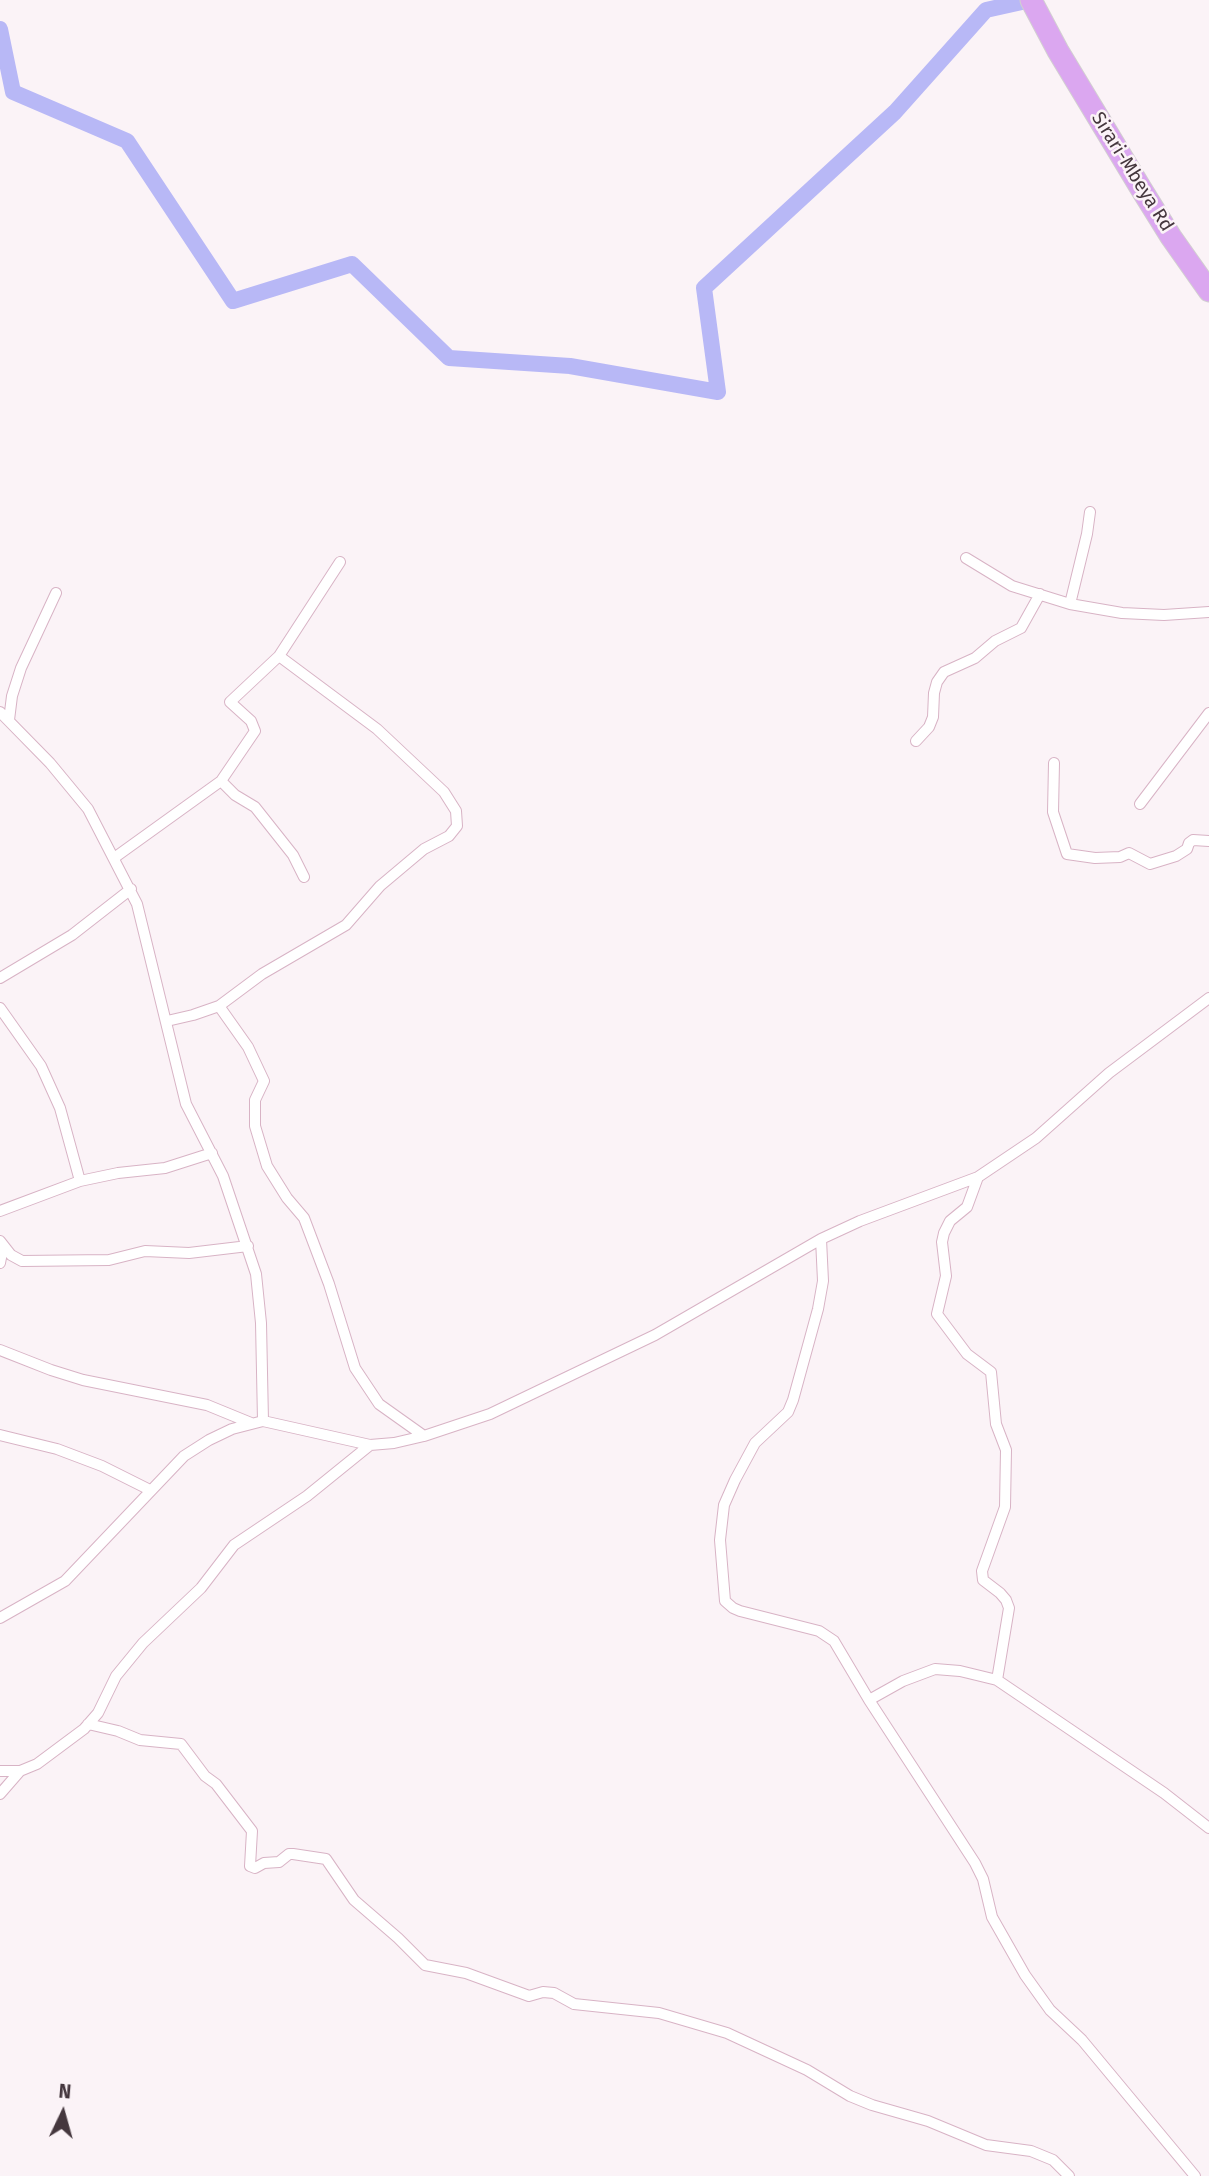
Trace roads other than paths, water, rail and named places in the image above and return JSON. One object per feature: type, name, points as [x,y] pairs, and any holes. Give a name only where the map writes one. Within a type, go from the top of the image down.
[{"type":"highway","name":"Sirari-Mbeya Rd","points":[[1031,0],[1058,51],[1171,237],[1209,291]]},
{"type":"street","points":[[1070,604],[1090,512]]},
{"type":"street","points":[[967,558],[1012,586],[1070,604],[1122,613],[1164,615],[1209,612]]},
{"type":"street","points":[[114,858],[221,780],[255,731],[251,722],[230,702],[279,656],[340,562]]},
{"type":"street","points":[[9,720],[12,696],[21,668],[56,593]]},
{"type":"street","points":[[916,741],[929,727],[933,717],[937,682],[944,672],[975,658],[995,641],[1021,628],[1040,594]]},
{"type":"street","points":[[167,1021],[219,1006],[262,974],[346,925],[380,886],[425,849],[449,836],[457,826],[456,811],[434,783],[377,729],[279,656]]},
{"type":"street","points":[[0,712],[50,762],[88,809],[131,890],[144,928],[186,1104],[223,1177],[256,1274],[261,1323],[263,1421]]},
{"type":"street","points":[[1140,804],[1209,713]]},
{"type":"street","points":[[1054,763],[1053,812],[1066,855],[1095,858],[1119,857],[1129,853],[1150,864],[1176,856],[1187,849],[1193,840],[1209,841]]},
{"type":"street","points":[[221,780],[235,795],[255,807],[293,855],[304,877]]},
{"type":"street","points":[[0,978],[72,935],[131,890]]},
{"type":"street","points":[[0,1618],[65,1581],[150,1490],[195,1448],[232,1429],[263,1421],[370,1446],[424,1436],[490,1414],[654,1335],[821,1239],[860,1221],[978,1177],[1036,1138],[1100,1080],[1209,998]]},
{"type":"street","points":[[219,1006],[248,1047],[264,1081],[255,1100],[255,1126],[267,1166],[287,1198],[304,1218],[329,1284],[355,1368],[379,1404],[424,1436]]},
{"type":"street","points":[[0,1008],[41,1066],[60,1108],[80,1181]]},
{"type":"street","points":[[0,1211],[80,1181],[118,1173],[165,1168],[212,1153]]},
{"type":"street","points":[[978,1177],[967,1206],[950,1221],[944,1233],[942,1242],[946,1276],[937,1314],[967,1354],[990,1372],[996,1424],[1005,1444],[1005,1507],[982,1571],[983,1580],[1000,1593],[1009,1608],[997,1680]]},
{"type":"street","points":[[821,1239],[823,1281],[793,1400],[788,1412],[755,1443],[724,1505],[720,1540],[725,1601],[733,1608],[824,1633],[834,1641],[975,1864],[983,1879],[992,1917],[1025,1975],[1050,2010],[1082,2040],[1195,2176]]},
{"type":"street","points":[[2,1244],[18,1260],[28,1261],[109,1260],[145,1251],[189,1253],[248,1247]]},
{"type":"street","points":[[0,1263],[2,1244]]},
{"type":"street","points":[[0,1350],[83,1380],[207,1405],[251,1423]]},
{"type":"street","points":[[0,1435],[57,1449],[102,1466],[150,1490]]},
{"type":"street","points":[[0,1771],[20,1771],[37,1764],[88,1724],[98,1713],[122,1667],[143,1643],[201,1588],[234,1545],[307,1496],[370,1446]]},
{"type":"street","points":[[869,1700],[903,1681],[934,1669],[960,1671],[997,1680],[1164,1793],[1209,1828]]},
{"type":"street","points":[[88,1724],[118,1731],[140,1740],[181,1744],[252,1831],[250,1866],[255,1868],[264,1863],[279,1862],[289,1854],[326,1859],[354,1900],[425,1965],[466,1973],[529,1996],[543,1992],[554,1993],[574,2004],[659,2013],[718,2029],[807,2070],[850,2096],[872,2105],[928,2120],[986,2145],[1031,2151],[1053,2160],[1069,2176]]},
{"type":"street","points":[[0,1794],[20,1771]]},
{"type":"waterway","points":[[0,29],[13,92],[127,141],[233,301],[352,264],[449,358],[570,366],[718,392],[704,288],[895,112],[986,10],[1031,0]]}]
